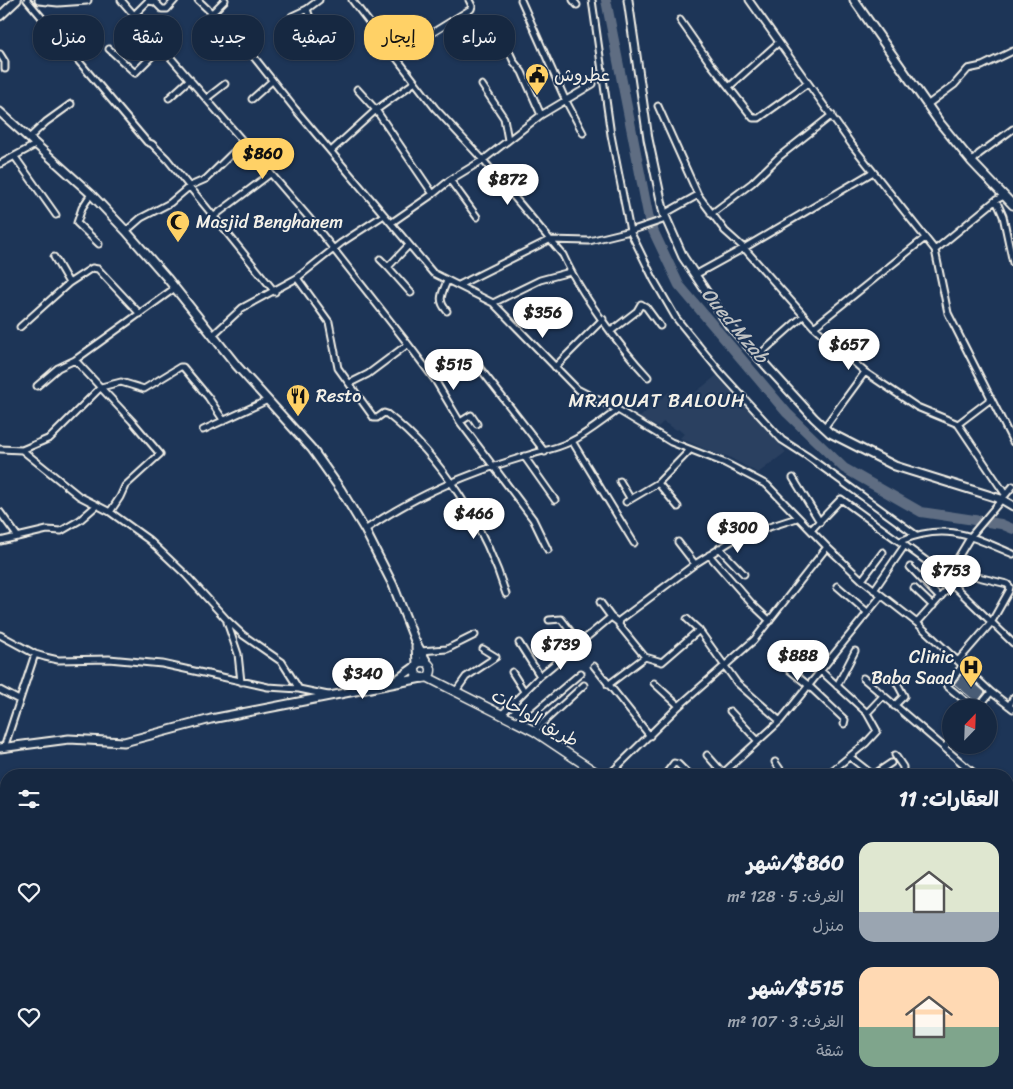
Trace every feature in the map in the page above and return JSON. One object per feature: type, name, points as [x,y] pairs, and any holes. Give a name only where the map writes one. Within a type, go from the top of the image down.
[{"type":"main road","points":[[426,662],[430,666],[426,675],[416,673],[416,665],[426,662]]},
{"type":"main road","name":"طريق الواحات","points":[[426,675],[521,724],[591,769]]},
{"type":"street","points":[[0,16],[17,0]]},
{"type":"street","points":[[27,0],[147,142],[152,144],[167,159],[190,186],[275,292]]},
{"type":"street","points":[[40,0],[58,2],[87,0]]},
{"type":"street","points":[[121,0],[134,15],[148,1],[154,2],[162,9],[168,9],[175,0]]},
{"type":"street","points":[[198,0],[242,42],[272,81],[433,272],[493,304],[584,394],[618,410],[671,442],[725,463],[767,485],[797,518],[862,580],[916,623],[1011,708],[1013,698]]},
{"type":"street","points":[[211,14],[225,0]]},
{"type":"street","points":[[294,15],[320,0]]},
{"type":"street","points":[[362,0],[354,2],[364,15]]},
{"type":"street","points":[[434,32],[471,9],[472,6],[469,0]]},
{"type":"street","points":[[521,0],[565,99],[583,134]]},
{"type":"street","points":[[573,0],[577,5]]},
{"type":"street","points":[[592,0],[611,135],[630,231],[654,280],[676,318],[721,373],[782,440],[916,535]]},
{"type":"street","points":[[628,0],[648,139],[665,216],[683,257],[728,324],[824,428],[895,466],[1001,499],[1013,506]]},
{"type":"street","points":[[750,0],[778,43],[873,172],[934,250],[948,313],[1013,442]]},
{"type":"street","points":[[854,0],[927,105],[972,162],[1013,205]]},
{"type":"street","points":[[307,9],[309,15]]},
{"type":"street","points":[[680,20],[750,115],[756,119],[808,83]]},
{"type":"street","points":[[729,87],[778,43]]},
{"type":"street","points":[[109,49],[114,54]]},
{"type":"street","points":[[927,105],[954,85],[968,69],[982,66],[1013,51]]},
{"type":"street","points":[[0,54],[5,62],[5,69]]},
{"type":"street","points":[[121,60],[135,73],[148,60]]},
{"type":"street","points":[[173,60],[310,219],[408,344],[435,380],[460,422],[533,519],[548,550]]},
{"type":"street","points":[[398,60],[435,108],[483,160],[563,255],[570,272],[611,331],[648,377]]},
{"type":"street","points":[[513,60],[522,72],[541,115]]},
{"type":"street","points":[[168,98],[190,79]]},
{"type":"street","points":[[252,99],[272,81]]},
{"type":"street","points":[[331,151],[376,110],[415,82]]},
{"type":"street","points":[[207,98],[225,84]]},
{"type":"street","points":[[391,223],[450,180],[483,160],[541,115],[565,99],[594,84]]},
{"type":"street","points":[[482,85],[504,118],[508,140]]},
{"type":"street","points":[[357,89],[376,110],[433,194]]},
{"type":"street","points":[[29,138],[46,122],[71,104]]},
{"type":"street","points":[[658,106],[698,195],[710,214],[744,248],[803,316],[866,372],[917,407],[958,424],[1001,499]]},
{"type":"street","points":[[0,112],[91,194],[126,230],[212,335],[312,448],[341,490],[393,584],[405,617],[426,662]]},
{"type":"street","points":[[710,214],[752,183],[780,156],[832,115]]},
{"type":"street","points":[[972,162],[979,154],[1013,129]]},
{"type":"street","points":[[126,230],[141,218],[170,203],[190,186],[201,182],[212,174],[224,159],[244,142]]},
{"type":"street","points":[[0,164],[35,145]]},
{"type":"street","points":[[14,157],[56,215]]},
{"type":"street","points":[[695,275],[873,172]]},
{"type":"street","points":[[213,217],[270,174]]},
{"type":"street","points":[[450,180],[477,217]]},
{"type":"street","points":[[91,194],[82,208],[77,223],[99,244]]},
{"type":"street","points":[[459,285],[549,240],[589,241],[630,231],[665,216],[698,195]]},
{"type":"street","points":[[934,250],[996,200],[1004,196]]},
{"type":"street","points":[[996,200],[1003,216],[1013,263]]},
{"type":"street","points":[[212,335],[242,308],[275,292],[297,278],[333,249],[384,215]]},
{"type":"street","points":[[814,327],[925,238]]},
{"type":"street","points":[[388,267],[409,245]]},
{"type":"street","points":[[54,257],[69,283]]},
{"type":"street","points":[[380,259],[411,292]]},
{"type":"street","points":[[20,327],[69,283],[92,268],[96,268],[140,314]]},
{"type":"street","points":[[493,304],[540,280],[570,272]]},
{"type":"street","points":[[297,278],[329,322],[338,368],[374,418],[386,413],[406,429],[425,449],[479,528],[498,567],[506,594]]},
{"type":"street","points":[[447,281],[440,299],[447,311]]},
{"type":"street","points":[[37,386],[58,368],[75,360],[175,288]]},
{"type":"street","points":[[611,331],[637,311],[641,304],[646,306],[660,326]]},
{"type":"street","points":[[758,356],[803,316]]},
{"type":"street","points":[[555,367],[603,319]]},
{"type":"street","points":[[350,383],[368,374],[408,344]]},
{"type":"street","points":[[75,360],[132,420],[160,454],[125,486],[110,512]]},
{"type":"street","points":[[435,380],[466,363],[470,362],[476,365],[545,452]]},
{"type":"street","points":[[0,449],[22,450],[50,438],[101,387],[121,382],[144,389],[181,366],[208,397],[224,421]]},
{"type":"street","points":[[824,428],[866,372]]},
{"type":"street","points":[[958,424],[991,399]]},
{"type":"street","points":[[202,430],[268,400]]},
{"type":"street","points":[[364,530],[414,498],[524,456],[545,452],[572,441],[618,410]]},
{"type":"street","points":[[460,422],[471,415],[477,424]]},
{"type":"street","points":[[572,441],[634,543]]},
{"type":"street","points":[[22,450],[78,496],[110,512],[167,555],[211,600],[226,620],[243,635],[282,662],[299,688]]},
{"type":"street","points":[[620,481],[628,500],[658,483],[690,450]]},
{"type":"street","points":[[524,456],[554,500]]},
{"type":"street","points":[[793,478],[820,522]]},
{"type":"street","points":[[658,483],[678,507]]},
{"type":"street","points":[[947,576],[972,534],[1013,486]]},
{"type":"street","points":[[811,530],[841,499],[947,576],[952,584],[1013,643]]},
{"type":"street","points":[[0,541],[47,530],[60,531],[80,520],[96,506]]},
{"type":"street","points":[[0,512],[18,537]]},
{"type":"street","points":[[619,623],[695,564],[720,548],[753,531],[797,518]]},
{"type":"street","points":[[874,590],[902,543],[916,535],[952,531],[972,534],[1013,554]]},
{"type":"street","points":[[0,535],[10,539]]},
{"type":"street","points":[[678,542],[695,564]]},
{"type":"street","points":[[615,769],[679,706],[754,640],[826,547]]},
{"type":"street","points":[[720,548],[744,574]]},
{"type":"street","points":[[862,580],[883,552]]},
{"type":"street","points":[[709,555],[752,604],[770,621]]},
{"type":"street","points":[[910,567],[940,598]]},
{"type":"street","points":[[958,661],[991,623],[1011,592],[1007,584],[978,577]]},
{"type":"street","points":[[916,623],[952,584]]},
{"type":"street","points":[[837,586],[867,612]]},
{"type":"street","points":[[914,588],[933,606]]},
{"type":"street","points":[[727,769],[780,721],[881,596]]},
{"type":"street","points":[[600,602],[610,617],[619,623],[646,657],[662,662],[700,630]]},
{"type":"street","points":[[501,715],[540,676],[610,617]]},
{"type":"street","points":[[549,620],[561,619],[579,642]]},
{"type":"street","points":[[687,619],[700,630],[736,683],[780,721]]},
{"type":"street","points":[[226,620],[238,654],[241,682]]},
{"type":"street","points":[[0,635],[35,654],[58,660],[109,659],[162,664],[241,682],[279,689],[299,688],[328,695]]},
{"type":"street","points":[[420,651],[447,649],[475,635]]},
{"type":"street","points":[[393,682],[416,665],[415,640]]},
{"type":"street","points":[[519,642],[540,676]]},
{"type":"street","points":[[455,690],[466,677],[496,657],[483,650]]},
{"type":"street","points":[[837,686],[855,651]]},
{"type":"street","points":[[35,654],[2,748],[68,739],[124,742],[211,719],[426,675]]},
{"type":"street","points":[[608,684],[646,657]]},
{"type":"street","points":[[775,658],[808,684],[845,720],[844,724]]},
{"type":"street","points":[[963,665],[947,686],[963,699]]},
{"type":"street","points":[[594,666],[650,736]]},
{"type":"street","points":[[821,671],[866,713],[877,731],[835,769]]},
{"type":"street","points":[[512,672],[524,691]]},
{"type":"street","points":[[521,724],[581,673]]},
{"type":"street","points":[[863,678],[942,746]]},
{"type":"street","points":[[654,683],[679,706]]},
{"type":"street","points":[[894,706],[904,696],[897,683]]},
{"type":"street","points":[[534,732],[584,686]]},
{"type":"street","points":[[0,690],[19,700]]},
{"type":"street","points":[[985,699],[991,692]]},
{"type":"street","points":[[866,713],[883,696]]},
{"type":"street","points":[[730,711],[758,741]]},
{"type":"street","points":[[951,754],[969,769]]},
{"type":"street","points":[[707,755],[718,769]]},
{"type":"street","points":[[895,755],[903,769]]},
{"type":"street","points":[[850,757],[865,769]]},
{"type":"street","points":[[775,762],[780,769]]},
{"type":"street","points":[[670,769],[674,763],[683,769]]},
{"type":"street","points":[[882,769],[891,763]]},
{"type":"shaded area","points":[[716,376],[761,422],[786,452],[758,473],[727,456],[716,454],[680,438],[684,434],[663,422],[658,427],[639,418],[669,392],[681,404]]},
{"type":"building","name":"Clinic Baba Saad","points":[[963,672],[985,692],[980,699],[972,699],[954,684]]},
{"type":"waterway","name":"Oued Mzab","points":[[606,0],[650,224],[679,285],[787,413],[844,468],[921,512],[1001,524],[1013,529]]},
{"type":"place","name":"عطروش","points":[[537,96]]},
{"type":"place","name":"Masjid Benghanem","points":[[178,243]]},
{"type":"place","name":"Resto","points":[[298,417]]},
{"type":"place","name":"Clinic Baba Saad","points":[[971,688]]},
{"type":"district","name":"MRAOUAT BALOUH","points":[[657,400]]}]
